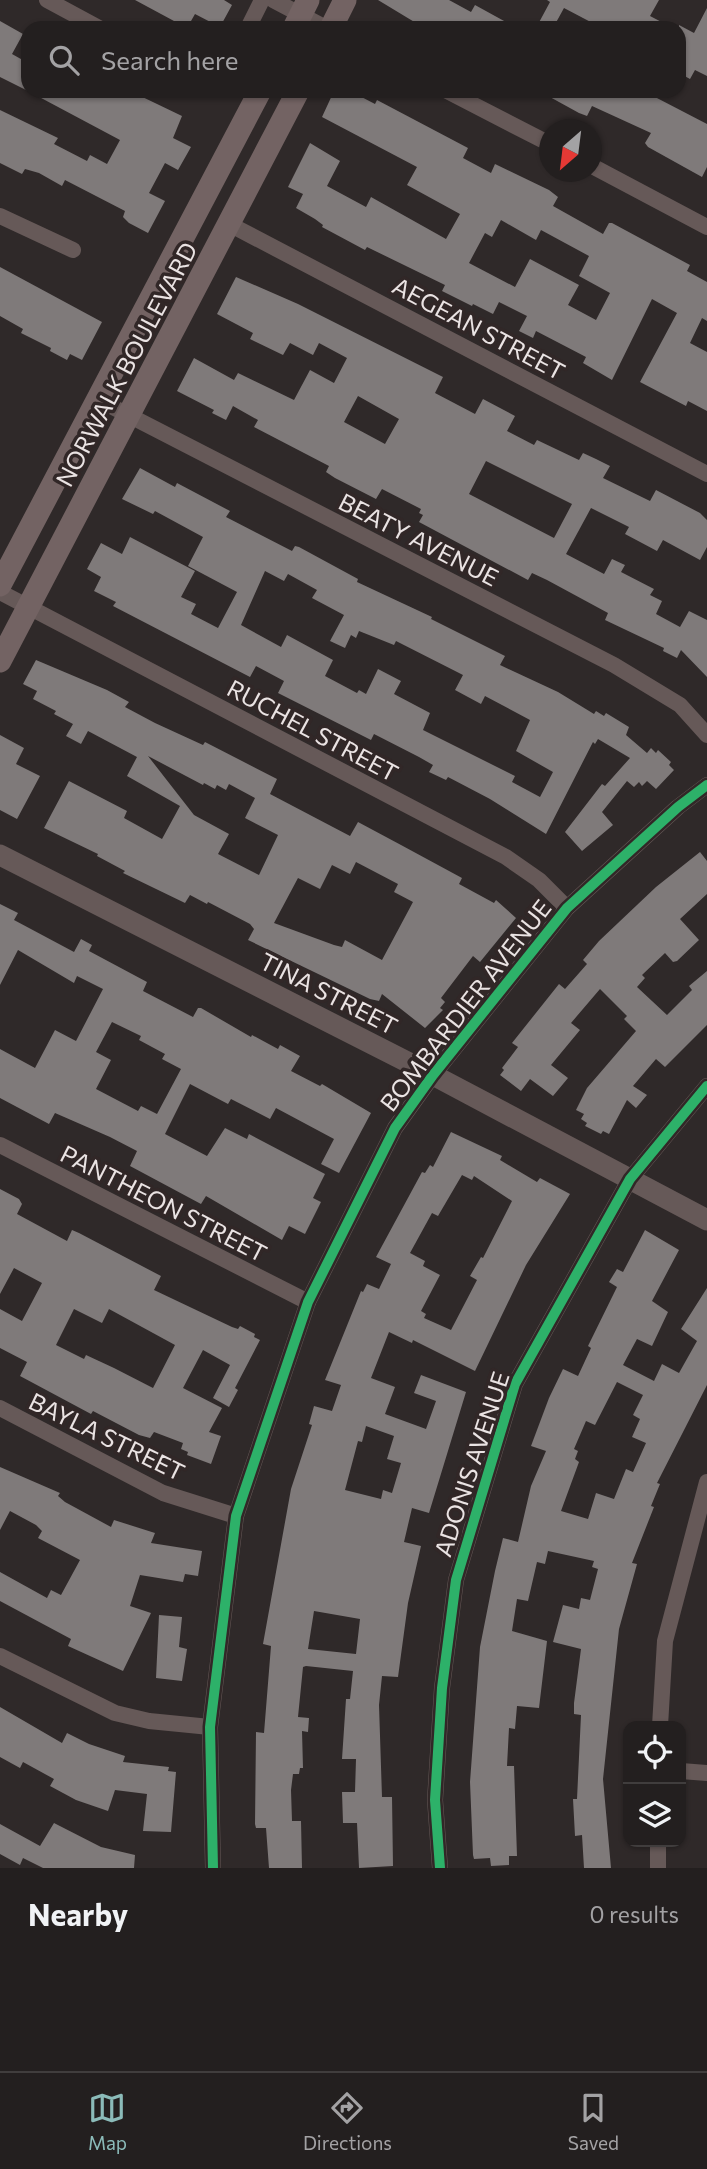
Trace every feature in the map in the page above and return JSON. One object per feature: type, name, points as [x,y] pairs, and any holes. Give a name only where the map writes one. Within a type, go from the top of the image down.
[{"type":"main road","points":[[332,21],[345,0]]},
{"type":"main road","name":"NORWALK BOULEVARD","points":[[0,585],[256,98]]},
{"type":"main road","name":"NORWALK BOULEVARD","points":[[0,661],[294,98]]},
{"type":"street","points":[[47,0],[86,21]]},
{"type":"street","points":[[252,21],[262,0]]},
{"type":"street","points":[[273,0],[301,14]]},
{"type":"street","points":[[461,98],[539,138]]},
{"type":"street","points":[[602,171],[707,227]]},
{"type":"street","points":[[0,216],[74,250]]},
{"type":"street","name":"AEGEAN STREET","points":[[229,224],[707,474]]},
{"type":"street","name":"BEATY AVENUE","points":[[99,400],[614,665],[680,705],[707,735]]},
{"type":"street","name":"RUCHEL STREET","points":[[0,592],[506,857],[539,880],[566,908]]},
{"type":"street","name":"BOMBARDIER AVENUE","points":[[213,1868],[210,1727],[236,1516],[308,1301],[395,1128],[433,1075],[566,908],[678,807],[707,785]]},
{"type":"street","name":"TINA STREET","points":[[0,855],[433,1075],[707,1220]]},
{"type":"street","name":"ADONIS AVENUE","points":[[440,1868],[435,1800],[442,1688],[456,1580],[515,1384],[630,1179],[707,1086]]},
{"type":"street","name":"PANTHEON STREET","points":[[0,1145],[308,1301]]},
{"type":"street","name":"BAYLA STREET","points":[[0,1408],[163,1493],[236,1516]]},
{"type":"street","points":[[660,1721],[665,1641],[707,1482]]},
{"type":"street","points":[[0,1656],[115,1713],[149,1721],[210,1727]]},
{"type":"street","points":[[686,1771],[707,1773]]},
{"type":"street","points":[[658,1847],[658,1868]]},
{"type":"building","points":[[135,0],[224,0],[232,5],[223,21],[208,21],[195,14],[191,21],[174,21]]},
{"type":"building","points":[[378,0],[449,0],[471,12],[475,5],[504,21],[413,21]]},
{"type":"building","points":[[547,0],[659,0],[650,16],[660,21],[589,21],[564,8],[557,21],[540,21],[550,2]]},
{"type":"building","points":[[707,8],[707,76],[695,70],[690,79],[686,77],[686,29],[694,33]]},
{"type":"building","points":[[0,21],[21,33],[12,54],[21,59],[21,88],[0,77]]},
{"type":"building","points":[[41,98],[145,98],[182,116],[173,138],[191,147],[178,170],[165,163],[149,193],[165,201],[148,233],[129,223],[123,217],[125,211],[65,180],[62,186],[39,173],[25,169],[22,174],[0,163],[0,110],[58,138],[54,144],[87,161],[90,155],[107,164],[120,140]]},
{"type":"building","points":[[331,98],[363,98],[375,104],[377,100],[468,148],[463,158],[491,173],[495,164],[549,190],[558,197],[553,206],[603,234],[609,223],[612,223],[690,265],[687,271],[707,282],[707,321],[702,318],[690,343],[707,352],[707,411],[688,401],[686,406],[640,382],[677,313],[652,299],[612,380],[583,363],[586,357],[536,331],[533,338],[519,331],[527,316],[499,302],[493,314],[473,304],[472,306],[442,291],[445,285],[367,247],[365,250],[322,227],[315,219],[296,208],[303,194],[288,187],[310,143],[340,161],[327,186],[366,207],[371,197],[446,239],[460,214],[407,185],[417,167],[322,117]],"holes":[[[501,220],[536,240],[541,230],[589,256],[579,276],[610,293],[596,320],[568,305],[579,285],[530,259],[515,287],[469,263],[485,233],[492,237]]]},
{"type":"building","points":[[552,98],[657,98],[707,124],[707,167],[702,177],[648,147],[645,143],[651,133],[592,106],[587,116]]},
{"type":"building","points":[[0,267],[102,322],[82,360],[70,354],[67,360],[50,351],[51,348],[21,333],[23,329],[0,316]]},
{"type":"building","points":[[236,277],[298,304],[443,377],[435,393],[475,414],[483,399],[515,416],[507,431],[534,445],[537,440],[579,460],[583,453],[610,466],[603,478],[650,501],[656,490],[700,513],[707,520],[707,547],[700,560],[663,540],[657,551],[625,534],[629,527],[591,508],[566,554],[604,574],[612,559],[625,565],[621,572],[654,589],[650,595],[662,601],[656,614],[680,627],[689,611],[707,620],[707,677],[681,650],[677,658],[663,651],[664,648],[605,620],[608,613],[547,580],[532,573],[528,580],[419,522],[423,515],[419,513],[421,509],[382,489],[376,499],[335,478],[326,472],[329,466],[254,427],[258,420],[233,406],[226,420],[212,413],[214,410],[177,391],[194,358],[234,380],[238,373],[294,400],[310,370],[334,383],[347,358],[319,343],[313,355],[290,343],[283,355],[250,339],[253,333],[217,314]],"holes":[[[358,396],[399,419],[385,444],[344,422]],[[486,461],[572,504],[554,538],[469,494]]]},
{"type":"building","points":[[140,468],[175,487],[177,483],[230,511],[226,517],[292,551],[295,546],[299,547],[358,579],[357,582],[432,617],[431,619],[505,656],[500,665],[558,692],[594,714],[596,711],[604,716],[606,713],[629,727],[626,735],[647,753],[651,748],[656,753],[658,750],[671,762],[669,765],[674,770],[656,789],[647,781],[642,786],[639,782],[634,787],[627,781],[602,812],[613,825],[582,851],[565,832],[602,784],[605,786],[630,758],[598,739],[595,744],[593,742],[546,834],[490,799],[448,777],[446,780],[429,772],[433,765],[419,757],[374,734],[371,740],[278,693],[284,681],[256,666],[250,677],[113,606],[116,602],[94,591],[101,577],[87,569],[101,543],[122,554],[130,537],[195,571],[181,597],[196,604],[191,614],[218,628],[237,592],[188,566],[203,537],[155,511],[153,514],[122,499]],"holes":[[[265,571],[284,581],[288,574],[317,590],[312,598],[344,615],[330,641],[345,648],[351,635],[356,638],[359,631],[394,645],[396,641],[463,675],[455,690],[481,704],[485,696],[530,720],[516,751],[553,772],[540,797],[512,782],[515,776],[423,730],[430,713],[394,694],[401,681],[378,669],[366,694],[359,690],[357,693],[325,676],[333,660],[287,635],[281,647],[241,625]]]},
{"type":"building","points":[[36,660],[107,690],[129,702],[125,707],[155,723],[203,745],[205,742],[277,779],[270,794],[350,836],[358,822],[462,878],[459,884],[494,903],[496,900],[516,918],[480,962],[473,956],[441,998],[445,1002],[440,1008],[443,1010],[425,1028],[382,994],[379,1001],[370,999],[248,940],[254,929],[250,924],[190,895],[185,903],[123,873],[125,871],[97,856],[98,854],[44,828],[69,781],[127,811],[124,818],[162,839],[180,806],[127,776],[137,757],[88,731],[81,744],[66,736],[73,724],[33,699],[37,691],[23,684]],"holes":[[[148,756],[203,785],[204,783],[215,789],[217,785],[226,790],[229,784],[255,798],[245,818],[278,835],[259,875],[218,854],[229,834],[194,815]],[[356,862],[398,884],[394,892],[413,902],[382,960],[345,940],[342,947],[274,923],[298,878],[320,889],[332,865],[350,874]]]},
{"type":"building","points":[[0,735],[24,748],[16,764],[40,776],[17,819],[0,810]]},
{"type":"building","points":[[700,852],[707,861],[707,894],[680,919],[699,940],[677,961],[673,962],[665,953],[642,975],[645,978],[637,987],[667,1015],[692,990],[689,986],[707,971],[707,1025],[665,1067],[656,1059],[633,1086],[647,1095],[636,1108],[627,1100],[609,1134],[603,1131],[601,1134],[585,1126],[587,1123],[581,1119],[584,1114],[576,1110],[587,1088],[636,1031],[624,1019],[627,1016],[600,989],[571,1023],[580,1030],[551,1065],[568,1078],[553,1096],[530,1079],[521,1091],[500,1075],[504,1070],[502,1068],[518,1047],[512,1043],[559,984],[565,989],[587,964],[583,960],[599,941],[656,887]]},
{"type":"building","points":[[0,904],[18,913],[14,920],[74,952],[81,939],[92,945],[89,951],[147,982],[143,991],[193,1017],[198,1008],[201,1008],[251,1037],[252,1035],[278,1049],[280,1045],[300,1056],[291,1071],[320,1086],[322,1084],[371,1113],[339,1173],[321,1164],[334,1139],[276,1108],[270,1119],[231,1099],[228,1104],[190,1084],[165,1134],[207,1156],[225,1128],[247,1139],[249,1134],[325,1174],[313,1198],[321,1202],[305,1234],[289,1226],[282,1240],[206,1196],[201,1204],[130,1166],[137,1151],[55,1113],[49,1124],[0,1098],[0,1049],[35,1068],[55,1030],[76,1041],[103,989],[77,976],[74,983],[18,950],[0,985]],"holes":[[[112,1022],[141,1036],[139,1040],[165,1054],[162,1059],[181,1069],[157,1114],[141,1106],[138,1111],[96,1089],[111,1060],[96,1052]]]},
{"type":"building","points":[[451,1132],[502,1156],[500,1160],[537,1182],[540,1178],[570,1194],[526,1265],[475,1371],[413,1340],[412,1343],[389,1332],[371,1378],[395,1387],[385,1414],[426,1429],[436,1401],[414,1393],[421,1375],[466,1392],[429,1513],[412,1508],[404,1542],[421,1546],[408,1603],[398,1677],[382,1676],[379,1705],[382,1797],[392,1797],[393,1866],[359,1868],[357,1823],[343,1823],[342,1792],[355,1792],[356,1759],[342,1759],[346,1699],[350,1699],[353,1671],[306,1666],[303,1667],[298,1717],[309,1718],[308,1732],[302,1731],[303,1768],[300,1768],[299,1774],[293,1774],[291,1790],[292,1821],[301,1821],[302,1868],[269,1868],[266,1828],[256,1828],[255,1824],[256,1732],[264,1733],[271,1646],[263,1644],[291,1489],[312,1425],[309,1424],[314,1406],[332,1411],[341,1385],[325,1380],[361,1291],[363,1292],[367,1284],[379,1289],[391,1264],[376,1257],[422,1172],[425,1173],[430,1165],[433,1167]],"holes":[[[462,1175],[472,1180],[474,1176],[512,1201],[483,1258],[481,1257],[470,1276],[477,1280],[451,1330],[424,1318],[426,1314],[421,1311],[440,1275],[423,1266],[425,1261],[410,1253],[432,1213],[438,1216]],[[366,1426],[394,1436],[387,1459],[401,1463],[392,1493],[383,1490],[381,1499],[345,1490],[358,1441],[362,1442]],[[314,1611],[360,1619],[356,1654],[308,1649]]]},
{"type":"building","points":[[0,1189],[19,1199],[22,1204],[17,1214],[67,1241],[72,1230],[79,1233],[161,1276],[154,1290],[232,1327],[238,1329],[240,1326],[255,1334],[254,1337],[260,1340],[235,1388],[238,1390],[229,1407],[213,1398],[230,1365],[203,1350],[183,1388],[222,1408],[209,1432],[221,1436],[211,1464],[187,1455],[188,1452],[181,1449],[183,1443],[154,1432],[150,1438],[139,1435],[93,1411],[91,1414],[20,1376],[27,1362],[0,1348],[0,1309],[22,1321],[42,1283],[14,1268],[0,1294]],"holes":[[[74,1309],[102,1323],[109,1309],[175,1345],[153,1388],[86,1355],[84,1359],[56,1345]]]},
{"type":"building","points":[[645,1230],[679,1250],[652,1301],[668,1312],[652,1346],[637,1339],[623,1365],[654,1381],[662,1364],[679,1373],[697,1341],[681,1329],[707,1288],[707,1385],[657,1483],[660,1484],[651,1506],[654,1507],[632,1563],[637,1564],[619,1629],[603,1779],[611,1868],[584,1868],[582,1835],[575,1836],[573,1799],[577,1799],[581,1715],[574,1714],[574,1703],[581,1649],[553,1642],[563,1605],[579,1609],[581,1598],[590,1600],[598,1569],[592,1567],[594,1561],[548,1551],[545,1564],[537,1562],[528,1601],[517,1599],[512,1631],[547,1641],[539,1708],[517,1706],[515,1729],[509,1728],[507,1766],[514,1766],[517,1856],[509,1856],[509,1865],[491,1866],[490,1858],[474,1859],[473,1855],[470,1782],[480,1647],[495,1571],[503,1538],[518,1542],[531,1486],[546,1451],[531,1446],[549,1398],[563,1369],[578,1376],[591,1348],[588,1346],[617,1287],[609,1282],[617,1269],[623,1272]],"holes":[[[617,1382],[643,1395],[633,1415],[640,1419],[632,1437],[646,1443],[633,1472],[626,1469],[614,1499],[596,1493],[588,1519],[561,1511],[579,1462],[575,1459],[578,1451],[574,1449],[586,1421],[595,1425]]]},
{"type":"building","points":[[0,1467],[60,1493],[58,1496],[65,1502],[111,1527],[114,1520],[155,1533],[151,1543],[202,1551],[198,1576],[185,1574],[183,1582],[140,1575],[130,1606],[151,1613],[123,1671],[68,1646],[71,1639],[0,1601],[0,1572],[47,1598],[51,1590],[61,1595],[80,1560],[38,1538],[42,1531],[36,1525],[10,1511],[0,1530]]},
{"type":"building","points":[[159,1615],[182,1617],[179,1647],[187,1649],[182,1681],[156,1678]]},
{"type":"building","points":[[0,1707],[62,1743],[67,1733],[89,1744],[125,1756],[123,1762],[169,1767],[168,1771],[176,1772],[171,1832],[143,1831],[147,1794],[115,1790],[108,1811],[76,1800],[50,1786],[54,1779],[23,1762],[20,1768],[0,1757]]},
{"type":"building","points":[[54,1823],[101,1847],[135,1855],[134,1868],[43,1868],[23,1858],[20,1865],[0,1854],[0,1824],[40,1846]]},
{"type":"cycle path","points":[[213,1868],[210,1727],[236,1516],[308,1302],[395,1128],[433,1075],[567,908],[678,807],[707,785]]},
{"type":"cycle path","points":[[440,1868],[435,1800],[442,1688],[456,1580],[515,1384],[630,1179],[707,1086]]}]
